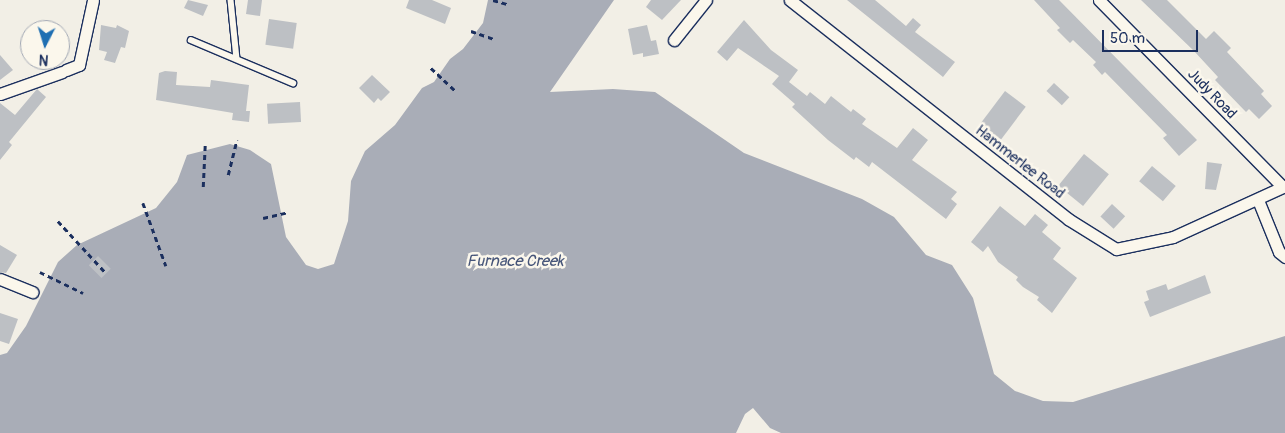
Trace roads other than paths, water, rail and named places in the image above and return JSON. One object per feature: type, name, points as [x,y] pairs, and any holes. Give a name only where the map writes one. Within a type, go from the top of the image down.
[{"type":"street","points":[[0,94],[78,65],[92,0]]},
{"type":"street","points":[[674,40],[706,0]]},
{"type":"street","name":"Hammerlee Road","points":[[790,0],[1068,219],[1116,250],[1173,236],[1284,187]]},
{"type":"street","name":"Judy Road","points":[[1099,0],[1284,187]]},
{"type":"street","points":[[1258,200],[1279,252],[1285,257]]},
{"type":"street","points":[[0,279],[33,292]]},
{"type":"lane","points":[[231,0],[238,59]]},
{"type":"lane","points":[[191,40],[293,83]]},
{"type":"water","name":"Furnace Creek","points":[[488,0],[614,0],[550,92],[613,89],[655,92],[744,153],[862,199],[894,217],[926,255],[952,265],[973,298],[994,374],[1015,391],[1043,401],[1073,402],[1285,336],[1285,433],[781,433],[770,428],[753,408],[745,414],[736,433],[0,433],[0,355],[7,353],[26,326],[58,262],[77,245],[156,208],[177,182],[187,155],[230,144],[250,150],[271,164],[286,237],[306,265],[318,269],[334,264],[348,221],[351,181],[365,151],[395,125],[422,88],[434,82],[450,59],[463,49],[483,23]]}]
